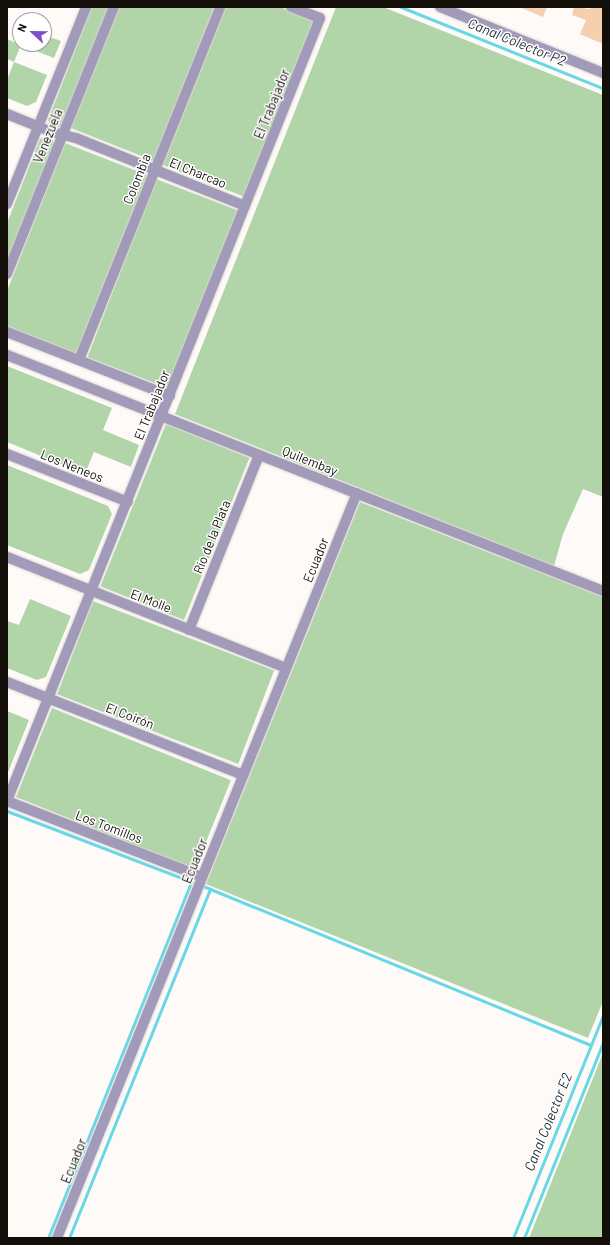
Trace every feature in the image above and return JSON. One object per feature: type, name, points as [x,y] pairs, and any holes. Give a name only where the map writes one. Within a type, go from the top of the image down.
[{"type":"street","name":"Venezuela","points":[[7,204],[86,7]]},
{"type":"street","name":"Venezuela","points":[[7,274],[114,7]]},
{"type":"street","name":"Colombia","points":[[79,360],[220,7]]},
{"type":"street","name":"El Trabajador","points":[[7,801],[128,502],[320,18],[292,7]]},
{"type":"street","points":[[440,7],[603,73]]},
{"type":"street","name":"El Charcao","points":[[7,114],[245,206]]},
{"type":"street","points":[[7,332],[170,396]]},
{"type":"street","name":"Quilembay","points":[[7,355],[603,591]]},
{"type":"street","name":"Los Neneos","points":[[7,454],[128,502]]},
{"type":"street","name":"Río de la Plata","points":[[189,630],[259,455]]},
{"type":"street","name":"Ecuador","points":[[57,1238],[357,493]]},
{"type":"street","name":"El Molle","points":[[7,557],[286,668]]},
{"type":"street","name":"El Coirón","points":[[7,682],[244,775]]},
{"type":"street","name":"Los Tomillos","points":[[7,801],[202,877]]},
{"type":"green space","points":[[92,7],[109,7],[60,127],[51,127],[48,120]]},
{"type":"green space","points":[[119,7],[214,7],[154,161],[71,128]]},
{"type":"green space","points":[[226,7],[280,7],[315,21],[245,197],[163,165]]},
{"type":"green space","points":[[336,7],[383,7],[603,95],[603,497],[583,489],[563,534],[554,566],[175,414]]},
{"type":"green space","points":[[52,38],[61,41],[54,58],[39,52],[52,52]]},
{"type":"green space","points":[[7,39],[12,41],[12,52],[18,52],[14,62],[7,59]]},
{"type":"green space","points":[[14,62],[47,75],[36,102],[27,106],[7,98],[7,80]]},
{"type":"green space","points":[[46,136],[53,140],[54,143],[7,265],[7,223],[40,139]]},
{"type":"green space","points":[[65,143],[147,175],[76,354],[7,326],[7,291]]},
{"type":"green space","points":[[156,179],[238,211],[170,389],[88,357]]},
{"type":"green space","points":[[7,366],[112,408],[103,430],[139,445],[131,467],[94,452],[85,474],[7,442]]},
{"type":"green space","points":[[166,424],[249,458],[184,620],[100,586]]},
{"type":"green space","points":[[7,465],[108,506],[112,514],[89,570],[80,574],[7,545]]},
{"type":"green space","points":[[360,502],[603,597],[603,1001],[588,1038],[206,884]]},
{"type":"green space","points":[[30,599],[71,616],[46,677],[37,680],[7,668],[7,621],[19,625]]},
{"type":"green space","points":[[93,601],[274,671],[238,764],[57,694]]},
{"type":"green space","points":[[52,708],[231,780],[195,869],[16,797]]},
{"type":"green space","points":[[7,711],[29,720],[7,775]]},
{"type":"green space","points":[[603,1053],[603,1238],[529,1238]]},
{"type":"building","points":[[519,7],[547,7],[543,17]]},
{"type":"building","points":[[574,7],[590,9],[591,7],[603,7],[603,44],[580,34],[586,20],[572,15]]},
{"type":"waterway","name":"Canal Colector P2","points":[[401,7],[603,88]]},
{"type":"waterway","points":[[7,811],[192,882]]},
{"type":"waterway","points":[[48,1238],[191,882]]},
{"type":"waterway","points":[[203,886],[591,1045]]},
{"type":"waterway","points":[[69,1238],[210,889]]},
{"type":"waterway","name":"Canal Colector E2","points":[[513,1238],[603,1015]]},
{"type":"waterway","points":[[524,1238],[603,1042]]}]
